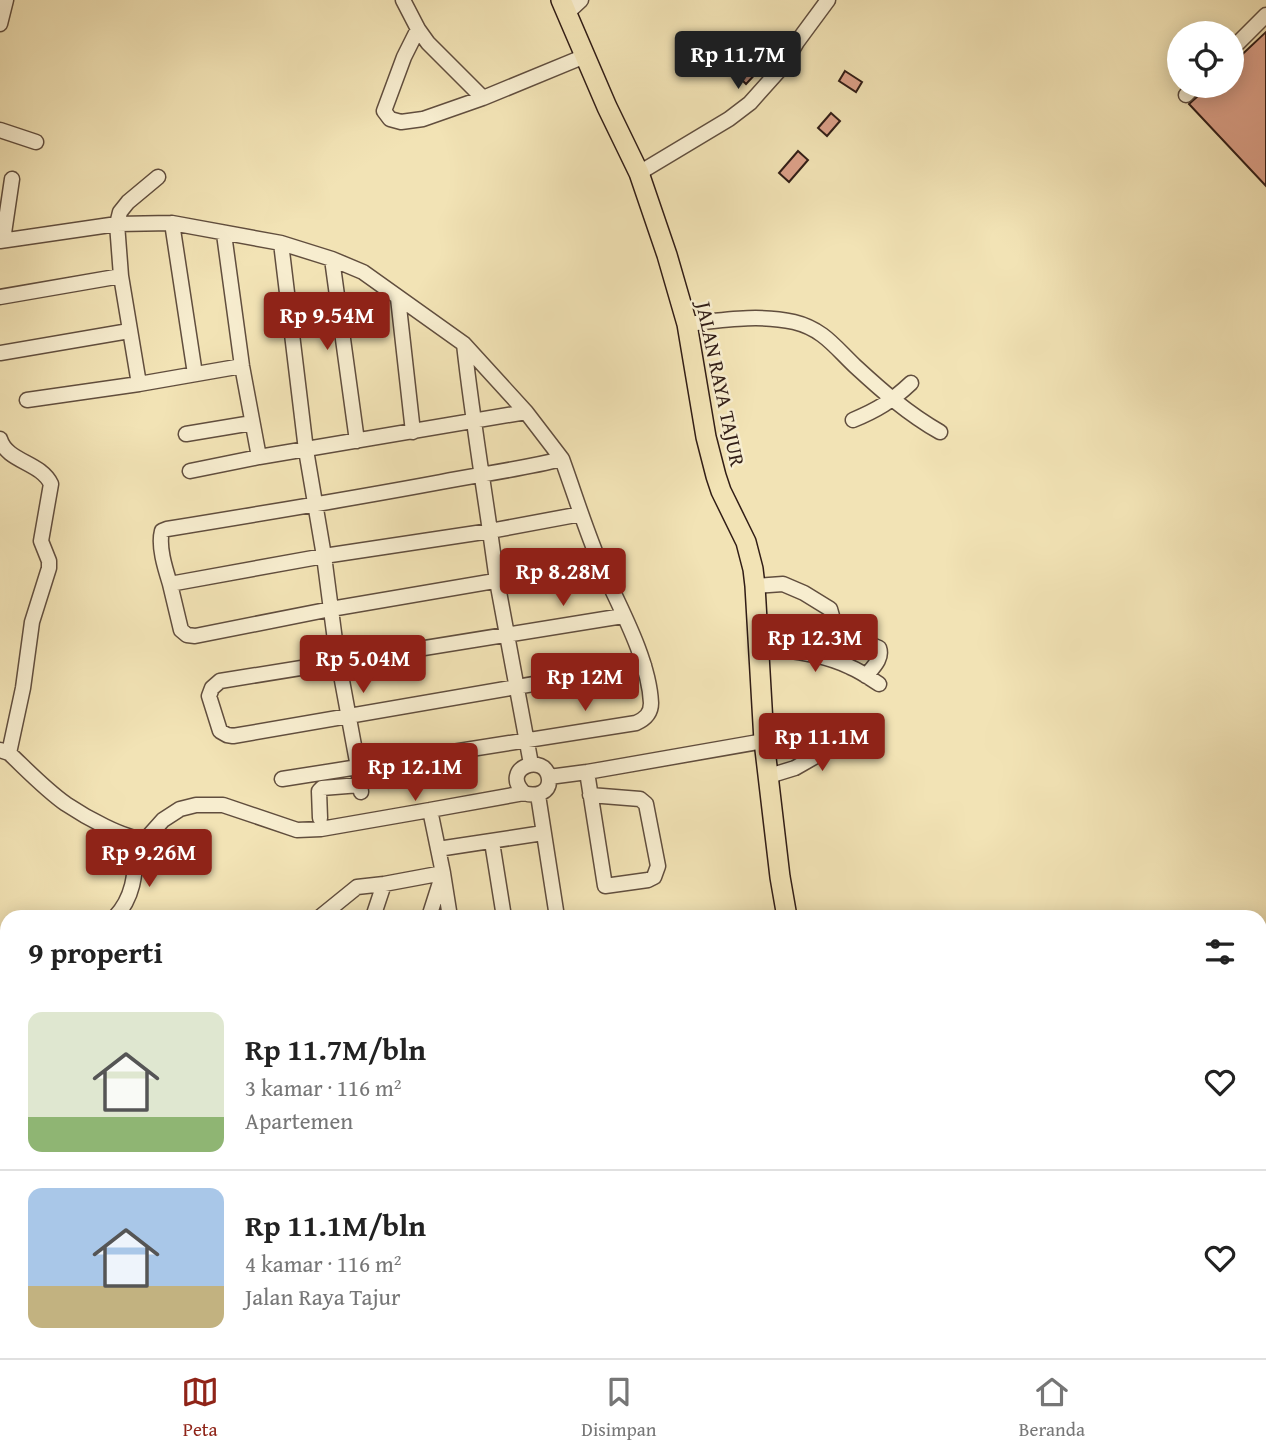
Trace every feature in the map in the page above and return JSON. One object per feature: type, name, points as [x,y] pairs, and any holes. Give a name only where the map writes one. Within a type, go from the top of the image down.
[{"type":"main road","name":"JALAN RAYA TAJUR","points":[[569,4],[585,56],[639,173],[667,255],[687,324],[706,437],[716,476],[746,542],[753,569],[764,741],[786,910]]},
{"type":"street","points":[[0,24],[6,0]]},
{"type":"street","points":[[403,0],[418,29],[436,52],[483,98]]},
{"type":"street","points":[[639,173],[729,119],[750,103],[783,66],[828,0]]},
{"type":"street","points":[[1244,37],[1266,15]]},
{"type":"street","points":[[418,29],[404,57],[384,111],[390,119],[401,122],[423,119],[483,98],[585,56]]},
{"type":"street","points":[[0,130],[36,142]]},
{"type":"street","points":[[139,384],[121,276],[117,224],[120,212],[128,202],[158,177]]},
{"type":"street","points":[[12,178],[2,241],[117,224],[172,223],[281,243],[363,272],[464,344],[526,412],[562,459],[600,563],[644,665],[651,702],[645,718],[636,723],[282,779]]},
{"type":"street","points":[[172,223],[195,374]]},
{"type":"street","points":[[224,233],[242,366],[259,457]]},
{"type":"street","points":[[281,243],[306,450],[360,788],[322,788],[319,792],[320,818]]},
{"type":"street","points":[[332,259],[357,442]]},
{"type":"street","points":[[0,297],[121,276]]},
{"type":"street","points":[[398,298],[413,432]]},
{"type":"street","points":[[687,324],[748,317],[795,323],[817,331],[914,417],[940,432]]},
{"type":"street","points":[[0,353],[129,331]]},
{"type":"street","points":[[464,344],[497,581],[531,764]]},
{"type":"street","points":[[27,400],[242,366]]},
{"type":"street","points":[[853,420],[877,410],[911,383]]},
{"type":"street","points":[[190,471],[526,412]]},
{"type":"street","points":[[186,434],[252,423]]},
{"type":"street","points":[[0,439],[1,445],[8,452],[43,472],[51,484],[41,541],[49,568],[33,622],[23,688],[5,751],[66,804],[109,829],[136,839],[145,839],[163,820],[180,809],[195,805],[223,805],[297,830],[321,829],[531,794],[547,788],[547,771],[531,764],[523,768],[517,776],[518,786],[531,794],[543,833],[556,910]]},
{"type":"street","points":[[562,459],[523,469],[162,531],[160,539],[166,573],[181,630],[187,635],[195,636],[331,609],[600,563]]},
{"type":"street","points":[[170,583],[582,514]]},
{"type":"street","points":[[755,586],[783,583],[804,593],[830,609],[836,631],[879,648],[879,658],[866,676]]},
{"type":"street","points":[[624,616],[220,681],[212,688],[209,696],[220,731],[233,736],[644,665]]},
{"type":"street","points":[[758,646],[839,662],[879,684]]},
{"type":"street","points":[[768,776],[795,768],[823,752],[852,728]]},
{"type":"street","points":[[549,777],[764,741]]},
{"type":"street","points":[[587,772],[590,795],[605,886],[654,877],[658,866],[646,804],[640,799],[590,795]]},
{"type":"street","points":[[430,810],[449,910]]},
{"type":"street","points":[[438,849],[543,833]]},
{"type":"street","points":[[120,910],[131,889],[135,873],[136,839]]},
{"type":"street","points":[[492,842],[503,910]]},
{"type":"street","points":[[329,910],[357,887],[443,873]]},
{"type":"street","points":[[431,910],[443,873]]},
{"type":"street","points":[[375,910],[384,884]]},
{"type":"building","points":[[1266,32],[1266,186],[1189,104],[1196,98],[1244,98],[1244,53]]},
{"type":"building","points":[[749,56],[761,68],[746,84],[733,71]]},
{"type":"building","points":[[845,71],[862,82],[856,92],[839,81]]},
{"type":"building","points":[[831,113],[840,121],[827,136],[818,128]]},
{"type":"building","points":[[798,151],[808,160],[789,182],[779,173]]}]
